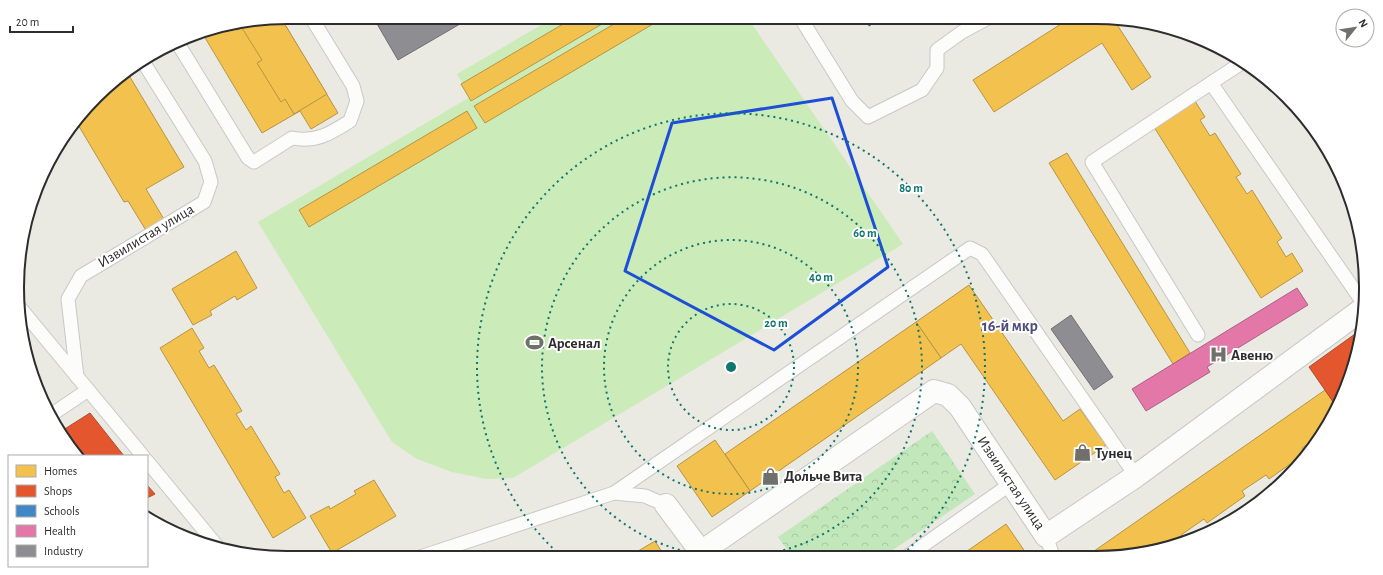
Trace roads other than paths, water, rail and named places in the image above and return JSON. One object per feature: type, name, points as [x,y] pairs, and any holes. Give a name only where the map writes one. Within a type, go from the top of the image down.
[{"type":"street","name":"Извилистая улица","points":[[706,551],[934,392],[948,395],[960,407],[1012,483],[1050,546],[1136,476],[1358,313]]},
{"type":"street","name":"Извилистая улица","points":[[666,505],[700,551]]},
{"type":"lane","points":[[180,47],[248,158],[254,162],[292,138],[306,141],[328,134],[350,120],[357,101],[353,86],[315,24]]},
{"type":"lane","points":[[804,24],[852,101],[868,117],[922,90],[937,68],[937,50],[962,32],[977,24]]},
{"type":"lane","name":"Извилистая улица","points":[[77,377],[68,299],[81,276],[204,202],[211,182],[205,161],[145,65]]},
{"type":"lane","points":[[1198,335],[1092,162],[1238,65]]},
{"type":"lane","points":[[1211,83],[1359,296]]},
{"type":"lane","points":[[439,551],[614,493],[970,248],[982,254],[1136,476]]},
{"type":"lane","points":[[26,315],[142,455]]},
{"type":"lane","points":[[55,412],[88,390]]},
{"type":"lane","points":[[148,462],[212,540]]},
{"type":"lane","points":[[915,551],[1012,483]]},
{"type":"lane","points":[[614,493],[645,496],[666,505]]},
{"type":"place","name":"Арсенал","points":[[535,343]]},
{"type":"place","name":"Авеню","points":[[1218,355]]},
{"type":"place","name":"Тунец","points":[[1082,453]]},
{"type":"place","name":"Дольче Вита","points":[[771,476]]},
{"type":"district","name":"16-й мкр","points":[[1010,326]]}]
